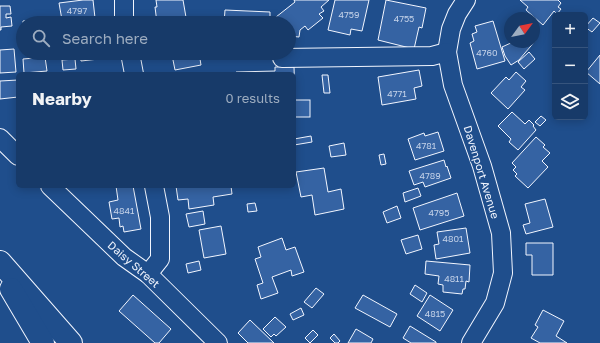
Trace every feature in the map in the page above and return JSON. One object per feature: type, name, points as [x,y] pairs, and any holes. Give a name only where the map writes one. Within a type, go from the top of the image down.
[{"type":"highway","points":[[0,262],[71,343]]},
{"type":"highway","points":[[0,271],[43,343]]},
{"type":"street","points":[[124,0],[124,16]]},
{"type":"street","name":"Davenport Avenue","points":[[466,0],[457,14],[451,29],[447,52],[453,85],[482,166],[501,233],[503,273],[494,303],[471,343]]},
{"type":"street","points":[[296,58],[432,56],[447,52]]},
{"type":"street","points":[[131,60],[134,72]]},
{"type":"street","points":[[0,138],[16,154]]},
{"type":"street","name":"Daisy Street","points":[[52,188],[124,256],[148,274],[218,343]]},
{"type":"street","points":[[148,274],[160,259],[160,217],[154,188]]},
{"type":"building","points":[[93,0],[95,16],[61,16],[59,3]]},
{"type":"building","points":[[156,0],[183,0],[186,16],[156,16],[155,7],[157,7]]},
{"type":"building","points":[[294,0],[329,0],[321,7],[324,11],[319,14],[323,18],[308,30],[305,26],[300,30],[299,37],[296,37],[296,16],[277,16],[295,2]]},
{"type":"building","points":[[335,0],[369,0],[362,31],[351,29],[350,35],[328,30]]},
{"type":"building","points":[[386,0],[426,8],[422,28],[419,27],[414,49],[378,40]]},
{"type":"building","points":[[520,0],[558,0],[561,3],[558,7],[561,9],[559,12],[552,12],[543,25],[540,22],[540,12],[528,12],[526,10],[528,7]]},
{"type":"building","points":[[0,6],[10,6],[11,14],[6,14],[6,18],[11,17],[12,26],[1,27],[1,30],[0,30]]},
{"type":"building","points":[[225,10],[270,12],[270,16],[225,16]]},
{"type":"building","points":[[593,18],[600,23],[592,32],[588,29],[588,24]]},
{"type":"building","points":[[493,21],[505,61],[477,69],[470,43],[474,41],[472,34],[477,32],[475,26]]},
{"type":"building","points":[[502,47],[529,48],[519,60],[511,65],[505,56]]},
{"type":"building","points":[[14,49],[16,72],[0,73],[0,50]]},
{"type":"building","points":[[529,52],[535,59],[524,69],[518,62]]},
{"type":"building","points":[[600,55],[600,84],[588,74],[588,70]]},
{"type":"building","points":[[23,60],[45,60],[47,71],[24,72]]},
{"type":"building","points":[[62,60],[75,60],[76,69],[63,70]]},
{"type":"building","points":[[173,60],[200,60],[201,65],[175,70]]},
{"type":"building","points":[[275,67],[294,67],[294,72],[236,72],[275,71]]},
{"type":"building","points":[[419,70],[422,86],[414,88],[416,99],[382,105],[378,77]]},
{"type":"building","points":[[516,72],[526,81],[521,87],[525,90],[508,109],[491,93],[506,77],[509,80]]},
{"type":"building","points":[[322,75],[328,75],[330,93],[324,93]]},
{"type":"building","points":[[16,80],[16,97],[0,99],[0,81]]},
{"type":"building","points":[[296,100],[310,100],[310,117],[296,117]]},
{"type":"building","points":[[512,112],[525,124],[529,120],[534,125],[533,126],[536,130],[518,150],[509,142],[511,139],[498,126]]},
{"type":"building","points":[[541,116],[546,120],[540,126],[535,122]]},
{"type":"building","points":[[438,132],[444,151],[415,160],[408,139],[424,133],[425,136]]},
{"type":"building","points":[[311,136],[312,142],[296,145],[296,139]]},
{"type":"building","points":[[536,137],[545,145],[543,147],[550,153],[542,161],[548,167],[528,188],[515,176],[517,174],[513,170],[516,167],[512,163]]},
{"type":"building","points":[[344,143],[346,155],[331,157],[329,146]]},
{"type":"building","points":[[384,154],[386,164],[381,165],[379,155]]},
{"type":"building","points":[[444,160],[451,178],[425,187],[423,182],[414,185],[409,171]]},
{"type":"building","points":[[324,168],[328,192],[341,189],[344,209],[315,215],[312,195],[301,197],[296,172]]},
{"type":"building","points":[[116,188],[133,188],[141,229],[124,232],[123,226],[120,227],[119,218],[112,219],[109,202],[118,200]]},
{"type":"building","points":[[176,188],[231,188],[232,194],[213,197],[214,205],[189,209],[188,199],[178,200]]},
{"type":"building","points":[[418,188],[421,196],[405,202],[403,193]]},
{"type":"building","points":[[457,193],[464,216],[420,230],[413,208]]},
{"type":"building","points":[[545,199],[553,227],[526,234],[523,225],[530,223],[525,204]]},
{"type":"building","points":[[255,203],[257,211],[248,212],[247,204]]},
{"type":"building","points":[[397,206],[401,218],[387,223],[383,212]]},
{"type":"building","points":[[203,211],[205,224],[189,227],[186,214]]},
{"type":"building","points":[[221,226],[226,254],[204,258],[199,230]]},
{"type":"building","points":[[466,228],[470,253],[436,259],[434,245],[439,244],[437,232]]},
{"type":"building","points":[[418,235],[422,249],[406,254],[401,240]]},
{"type":"building","points":[[282,238],[286,250],[295,247],[304,272],[292,276],[291,270],[272,277],[278,293],[261,299],[257,285],[263,283],[255,259],[261,257],[258,247]]},
{"type":"building","points":[[526,243],[553,243],[553,275],[532,275],[532,255],[526,255]]},
{"type":"building","points":[[199,261],[201,270],[188,273],[186,264]]},
{"type":"building","points":[[426,261],[470,265],[469,282],[466,281],[465,289],[463,289],[462,294],[443,292],[443,285],[438,284],[439,276],[425,274]]},
{"type":"building","points":[[415,285],[427,293],[422,302],[410,294]]},
{"type":"building","points":[[316,288],[324,294],[312,308],[304,302]]},
{"type":"building","points":[[133,295],[171,329],[159,343],[155,343],[119,311]]},
{"type":"building","points":[[363,295],[397,314],[390,327],[355,308]]},
{"type":"building","points":[[430,295],[453,310],[440,331],[417,316]]},
{"type":"building","points":[[301,308],[304,315],[293,320],[290,314]]},
{"type":"building","points":[[543,310],[564,321],[556,336],[567,343],[540,343],[531,338],[538,327],[535,325]]},
{"type":"building","points":[[275,317],[286,327],[276,336],[274,334],[271,337],[263,329]]},
{"type":"building","points":[[250,320],[274,343],[248,343],[238,333]]},
{"type":"building","points":[[410,326],[436,343],[411,343],[403,338]]},
{"type":"building","points":[[356,329],[373,339],[371,343],[348,343]]},
{"type":"building","points":[[313,330],[318,335],[310,343],[305,338]]},
{"type":"building","points":[[334,334],[340,341],[338,343],[335,343],[330,338]]}]
